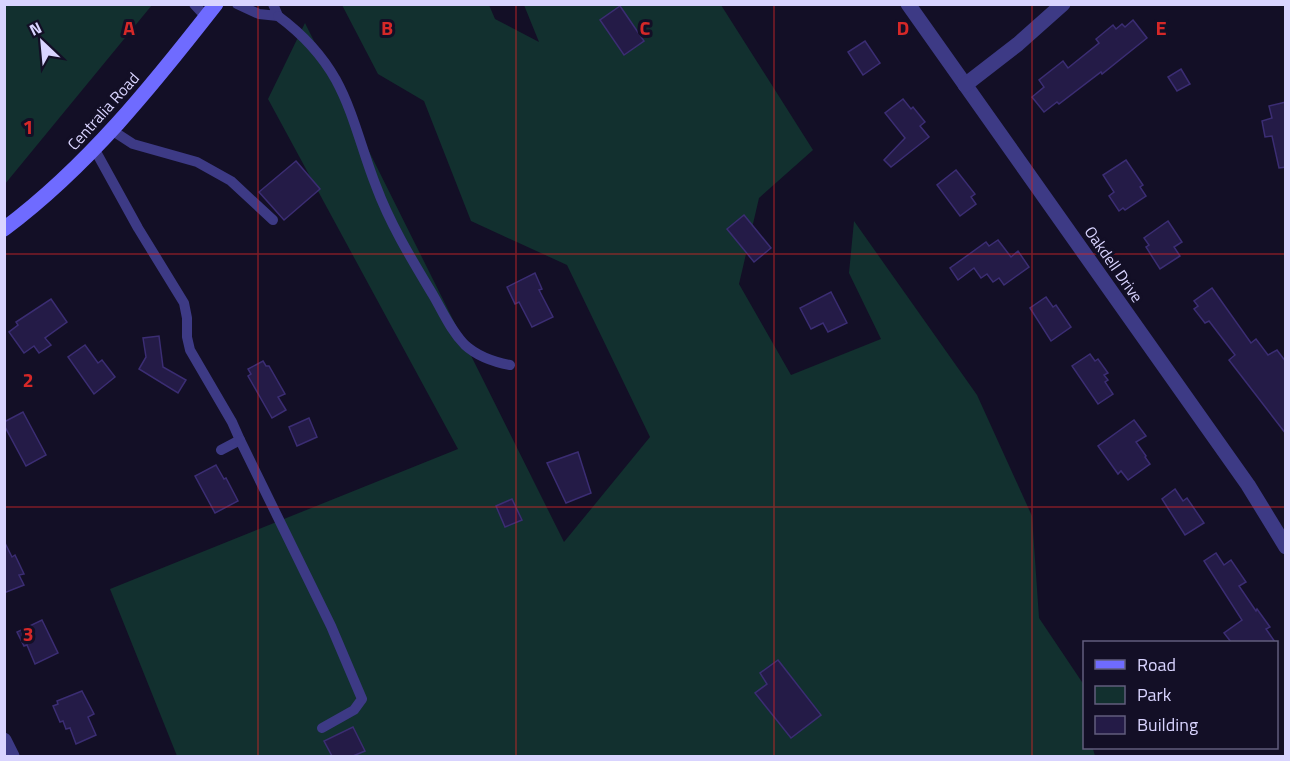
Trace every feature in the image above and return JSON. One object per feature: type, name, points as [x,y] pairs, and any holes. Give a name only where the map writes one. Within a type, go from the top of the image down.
[{"type":"main road","name":"Centralia Road","points":[[4,229],[41,200],[113,131],[216,4]]},
{"type":"street","name":"Oakdell Drive","points":[[908,4],[1284,538]]},
{"type":"street","points":[[965,85],[1018,44],[1063,4]]},
{"type":"street","points":[[4,740],[12,756]]},
{"type":"lane","points":[[194,4],[206,17]]},
{"type":"lane","points":[[237,4],[258,14],[278,16]]},
{"type":"lane","points":[[273,4],[278,16],[294,28],[310,45],[335,80],[354,124],[376,188],[409,255],[454,332],[466,346],[482,357],[510,364]]},
{"type":"lane","points":[[113,131],[133,144],[197,162],[231,181],[273,220]]},
{"type":"lane","points":[[95,150],[138,228],[184,303],[190,350],[232,422],[331,626],[362,699],[354,710],[322,728]]},
{"type":"lane","points":[[221,450],[240,440]]},
{"type":"green space","points":[[4,5],[152,5],[5,184]]},
{"type":"green space","points":[[342,5],[489,5],[495,19],[539,42],[524,5],[721,5],[813,150],[759,198],[739,284],[791,375],[881,339],[849,273],[854,221],[977,395],[1032,516],[1039,618],[1083,684],[1083,749],[1093,749],[1095,756],[177,756],[110,589],[458,449],[268,99],[305,23],[564,542],[650,437],[567,265],[471,221],[424,101],[378,74]]},
{"type":"building","points":[[620,6],[644,41],[624,55],[600,20]]},
{"type":"building","points":[[1133,20],[1147,38],[1102,74],[1101,72],[1059,104],[1057,102],[1044,112],[1032,97],[1044,87],[1039,80],[1063,61],[1068,68],[1099,43],[1096,39],[1113,25],[1116,29],[1122,24],[1125,27]]},
{"type":"building","points":[[865,41],[880,63],[863,75],[848,52]]},
{"type":"building","points":[[1181,69],[1190,84],[1177,91],[1168,77]]},
{"type":"building","points":[[903,99],[925,122],[920,126],[929,137],[891,167],[884,160],[905,138],[885,113]]},
{"type":"building","points":[[1286,102],[1286,167],[1279,168],[1272,136],[1265,137],[1262,121],[1272,118],[1269,106]]},
{"type":"building","points":[[1126,160],[1143,185],[1140,187],[1146,196],[1125,210],[1123,208],[1119,211],[1109,196],[1114,192],[1103,175]]},
{"type":"building","points":[[296,161],[320,189],[284,220],[259,192]]},
{"type":"building","points":[[956,170],[975,194],[971,197],[976,204],[960,216],[937,185]]},
{"type":"building","points":[[744,215],[771,248],[754,262],[727,229]]},
{"type":"building","points":[[1168,221],[1182,242],[1174,247],[1180,256],[1160,269],[1146,247],[1149,245],[1144,238]]},
{"type":"building","points":[[998,240],[1011,257],[1018,251],[1029,267],[1004,285],[999,278],[993,282],[987,274],[981,278],[974,268],[958,280],[950,268],[986,242],[989,246]]},
{"type":"building","points":[[535,273],[542,289],[539,290],[553,317],[532,327],[519,302],[515,304],[507,287]]},
{"type":"building","points":[[1212,288],[1251,343],[1256,339],[1268,355],[1277,350],[1286,362],[1286,434],[1229,360],[1235,355],[1209,321],[1205,323],[1194,309],[1198,306],[1194,301]]},
{"type":"building","points":[[831,292],[847,323],[828,332],[823,323],[811,329],[800,308]]},
{"type":"building","points":[[1046,297],[1053,307],[1056,305],[1071,327],[1051,341],[1030,308]]},
{"type":"building","points":[[51,299],[67,322],[45,338],[51,345],[39,353],[34,346],[24,353],[9,332],[18,325],[16,322]]},
{"type":"building","points":[[159,336],[163,367],[186,380],[178,393],[139,369],[146,357],[143,338]]},
{"type":"building","points":[[85,345],[98,363],[102,360],[115,377],[94,394],[68,357]]},
{"type":"building","points":[[1090,354],[1095,361],[1098,359],[1108,373],[1104,375],[1108,380],[1105,382],[1113,394],[1098,404],[1072,366]]},
{"type":"building","points":[[263,361],[266,366],[269,366],[285,394],[278,397],[286,410],[272,418],[248,376],[251,374],[248,369]]},
{"type":"building","points":[[23,412],[46,455],[26,466],[4,425],[4,422]]},
{"type":"building","points":[[309,418],[317,437],[297,446],[289,427]]},
{"type":"building","points":[[1134,420],[1146,436],[1136,442],[1150,464],[1128,480],[1121,471],[1118,474],[1098,446]]},
{"type":"building","points":[[578,452],[591,493],[566,503],[547,463]]},
{"type":"building","points":[[216,465],[238,501],[215,513],[195,476]]},
{"type":"building","points":[[1175,489],[1183,501],[1187,498],[1204,523],[1185,535],[1162,499]]},
{"type":"building","points":[[512,499],[522,520],[505,527],[496,506]]},
{"type":"building","points":[[4,541],[12,557],[15,555],[24,574],[19,575],[24,585],[4,593]]},
{"type":"building","points":[[1216,553],[1224,565],[1231,560],[1246,582],[1239,586],[1270,627],[1266,629],[1274,641],[1230,641],[1224,633],[1242,620],[1204,561]]},
{"type":"building","points":[[42,620],[58,653],[35,664],[27,645],[24,646],[17,632]]},
{"type":"building","points":[[778,660],[821,715],[791,738],[755,693],[767,684],[760,673]]},
{"type":"building","points":[[82,691],[94,714],[88,717],[96,735],[76,744],[70,728],[66,729],[63,721],[60,722],[53,706],[58,704],[57,701]]},
{"type":"building","points":[[353,727],[365,751],[353,756],[332,756],[324,741]]}]
